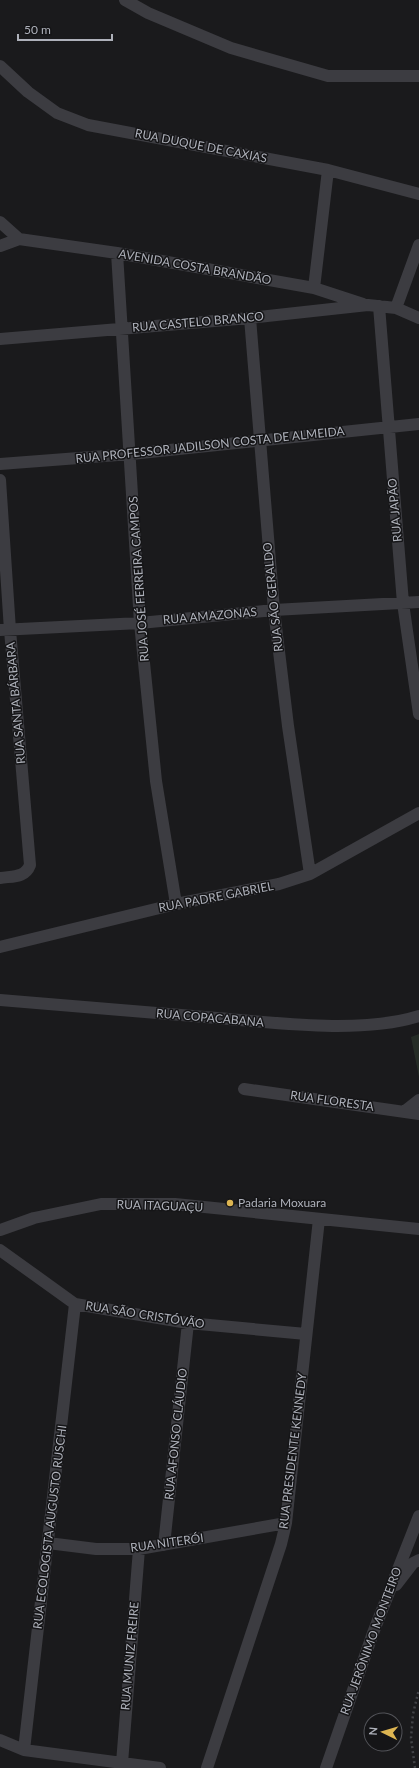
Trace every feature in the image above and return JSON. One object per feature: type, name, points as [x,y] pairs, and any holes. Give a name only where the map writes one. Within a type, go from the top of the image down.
[{"type":"street","points":[[125,0],[148,13],[231,48],[328,76],[419,76]]},
{"type":"street","name":"RUA DUQUE DE CAXIAS","points":[[0,66],[28,92],[57,113],[88,125],[328,170],[419,194]]},
{"type":"street","points":[[314,288],[328,170]]},
{"type":"street","points":[[0,222],[19,239],[0,246]]},
{"type":"street","name":"AVENIDA COSTA BRANDÃO","points":[[19,239],[117,253],[314,288],[373,306]]},
{"type":"street","points":[[417,315],[396,308],[419,245]]},
{"type":"street","name":"RUA JOSÉ FERREIRA CAMPOS","points":[[117,253],[121,328],[131,454],[140,623],[156,781],[176,904]]},
{"type":"street","name":"RUA CASTELO BRANCO","points":[[0,339],[373,306],[396,308]]},
{"type":"street","name":"RUA JAPÃO","points":[[373,306],[389,427],[403,603],[419,714]]},
{"type":"street","name":"RUA SÃO GERALDO","points":[[250,318],[274,610],[288,726],[310,874]]},
{"type":"street","name":"RUA PROFESSOR JADILSON COSTA DE ALMEIDA","points":[[0,464],[131,454],[419,424]]},
{"type":"street","name":"RUA SANTA BÁRBARA","points":[[0,480],[5,630],[30,864],[27,871],[23,875],[0,878]]},
{"type":"street","name":"RUA AMAZONAS","points":[[5,630],[140,623],[274,610],[419,602]]},
{"type":"street","name":"RUA PADRE GABRIEL","points":[[0,947],[176,904],[279,884],[310,874],[419,813]]},
{"type":"street","name":"RUA COPACABANA","points":[[0,1000],[282,1023],[356,1026],[408,1019],[419,1016]]},
{"type":"street","name":"RUA FLORESTA","points":[[244,1089],[419,1114]]},
{"type":"street","points":[[405,1111],[419,1100]]},
{"type":"street","name":"RUA ITAGUAÇU","points":[[0,1230],[34,1218],[101,1204],[175,1204],[319,1220],[419,1229]]},
{"type":"street","name":"RUA PRESIDENTE KENNEDY","points":[[207,1768],[281,1544],[286,1523],[319,1220]]},
{"type":"street","name":"RUA SÃO CRISTÓVÃO","points":[[0,1250],[75,1304],[188,1323],[306,1334]]},
{"type":"street","name":"RUA ECOLOGISTA AUGUSTO RUSCHI","points":[[24,1750],[75,1304]]},
{"type":"street","name":"RUA AFONSO CLÁUDIO","points":[[164,1545],[188,1323]]},
{"type":"street","name":"RUA JERÔNIMO MONTEIRO","points":[[326,1768],[387,1597],[419,1516]]},
{"type":"street","name":"RUA NITERÓI","points":[[48,1543],[96,1549],[139,1549],[286,1523]]},
{"type":"street","name":"RUA MUNIZ FREIRE","points":[[122,1763],[139,1549]]},
{"type":"street","points":[[387,1597],[412,1563],[419,1560]]},
{"type":"street","points":[[0,1740],[24,1750],[160,1768]]},
{"type":"path","points":[[415,1768],[411,1738],[413,1714],[419,1689]]},
{"type":"shaded area","points":[[419,1034],[419,1077],[411,1037]]},
{"type":"place","name":"Padaria Moxuara","points":[[230,1203]]}]
